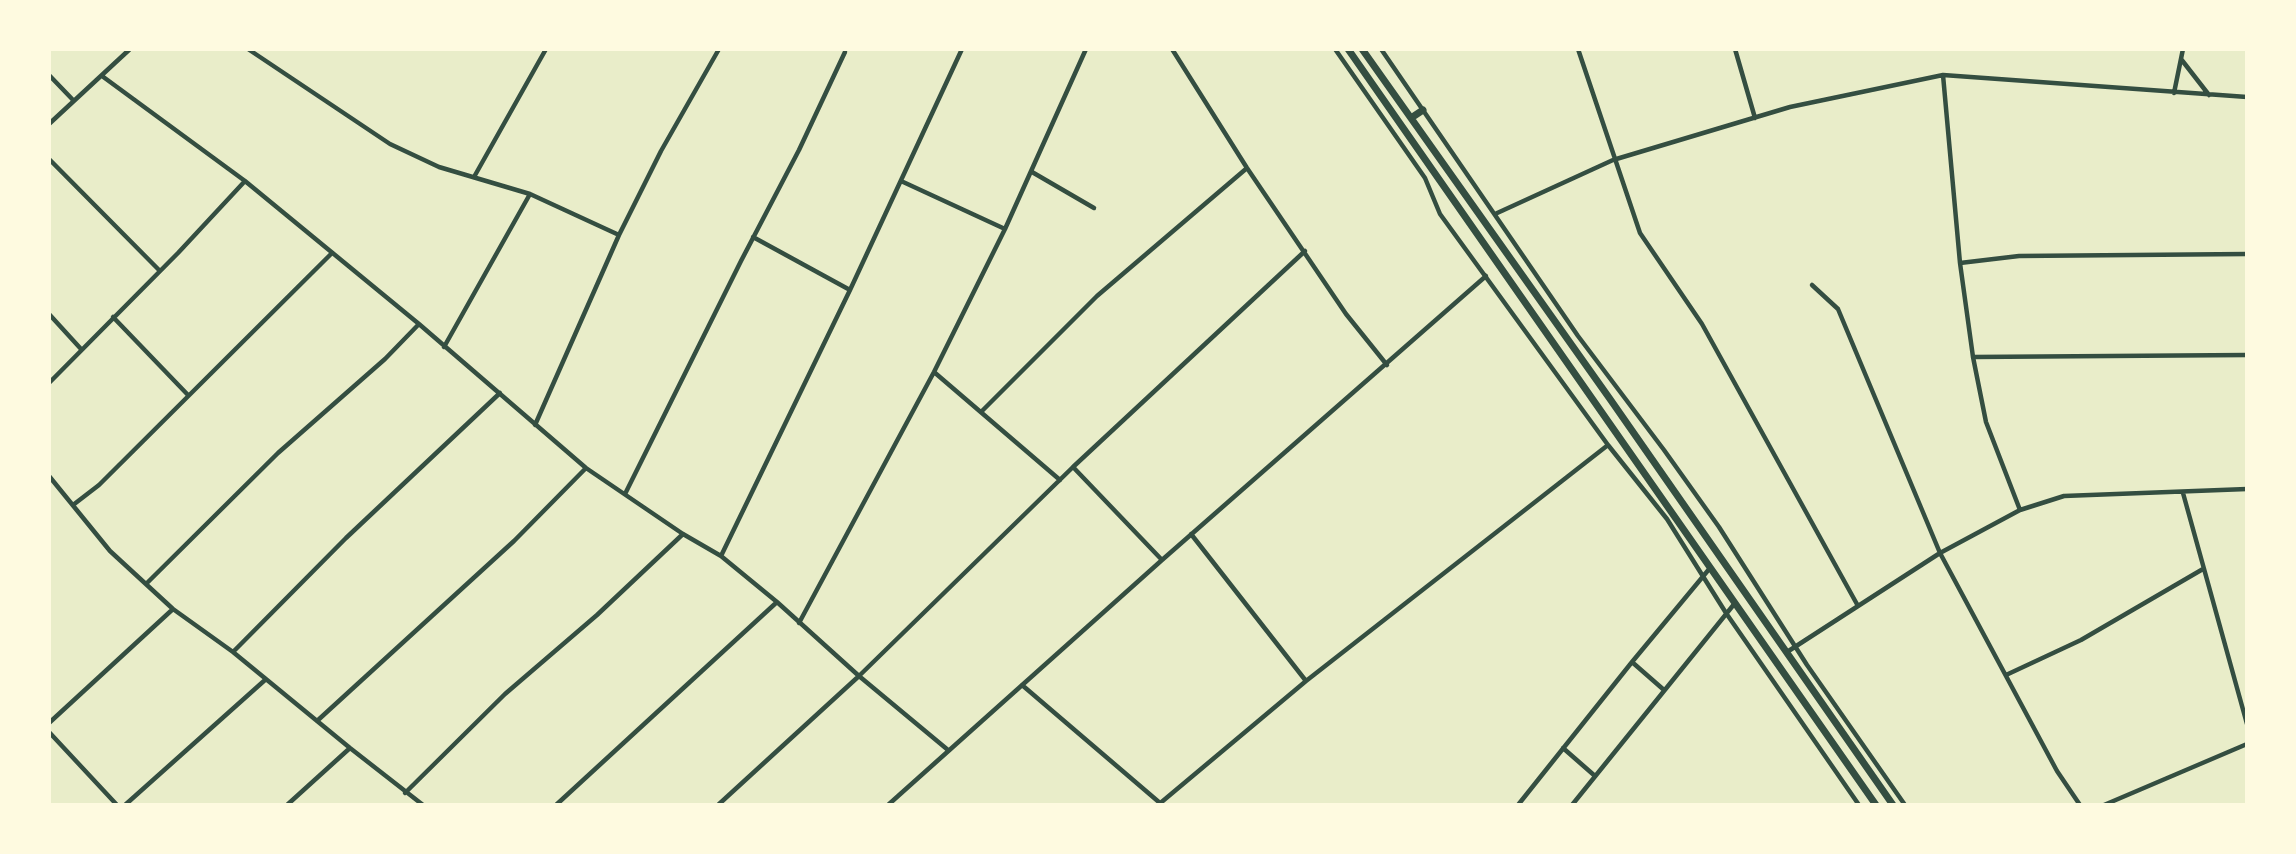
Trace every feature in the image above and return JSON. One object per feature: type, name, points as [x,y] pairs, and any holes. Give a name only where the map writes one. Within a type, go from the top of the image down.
[{"type":"highway","points":[[1348,49],[1876,805]]},
{"type":"highway","points":[[1362,49],[1893,805]]},
{"type":"highway","points":[[1411,118],[1423,110]]},
{"type":"street","points":[[49,124],[130,49]]},
{"type":"street","points":[[248,49],[255,51],[390,144],[439,167],[530,194],[619,235]]},
{"type":"street","points":[[474,177],[546,49]]},
{"type":"street","points":[[535,425],[619,235],[719,49]]},
{"type":"street","points":[[721,556],[850,290],[962,49]]},
{"type":"street","points":[[799,622],[934,372],[1006,229],[1086,49]]},
{"type":"street","points":[[1172,49],[1346,314],[1387,365]]},
{"type":"street","points":[[1335,49],[1425,178],[1440,214],[1608,445],[1667,519],[1726,613],[1859,805]]},
{"type":"street","points":[[1381,49],[1597,363],[1657,439],[1719,527],[1795,647],[1905,805]]},
{"type":"street","points":[[1578,49],[1640,233],[1702,324],[1858,606]]},
{"type":"street","points":[[1735,49],[1755,118]]},
{"type":"street","points":[[2174,93],[2183,49]]},
{"type":"street","points":[[625,495],[799,149],[845,51]]},
{"type":"street","points":[[2181,59],[2209,95]]},
{"type":"street","points":[[49,75],[74,101]]},
{"type":"street","points":[[1495,214],[1614,160],[1790,107],[1943,75],[2247,97]]},
{"type":"street","points":[[1943,75],[1960,263],[1973,357],[1986,422],[2020,510]]},
{"type":"street","points":[[102,76],[245,181],[419,324],[586,468],[683,534],[721,556],[777,601],[859,676],[948,750]]},
{"type":"street","points":[[49,159],[159,271]]},
{"type":"street","points":[[982,411],[1097,296],[1247,167]]},
{"type":"street","points":[[1032,172],[1094,208]]},
{"type":"street","points":[[49,383],[245,181]]},
{"type":"street","points":[[901,181],[1006,229]]},
{"type":"street","points":[[444,347],[530,194]]},
{"type":"street","points":[[753,237],[850,290]]},
{"type":"street","points":[[718,805],[859,676],[1073,467],[1305,251]]},
{"type":"street","points":[[73,505],[99,485],[332,253]]},
{"type":"street","points":[[1960,263],[2020,256],[2247,254]]},
{"type":"street","points":[[888,805],[1191,534],[1486,276]]},
{"type":"street","points":[[1812,285],[1838,309],[1940,553],[2057,772],[2080,805]]},
{"type":"street","points":[[49,314],[81,349]]},
{"type":"street","points":[[113,317],[188,395]]},
{"type":"street","points":[[147,583],[278,453],[385,359],[419,324]]},
{"type":"street","points":[[1973,357],[2247,355]]},
{"type":"street","points":[[934,372],[1060,480]]},
{"type":"street","points":[[233,652],[346,538],[500,393]]},
{"type":"street","points":[[1021,685],[1159,804],[1306,681],[1608,445]]},
{"type":"street","points":[[1073,467],[1162,560]]},
{"type":"street","points":[[317,721],[514,541],[586,468]]},
{"type":"street","points":[[49,476],[110,551],[173,609],[233,652],[423,805]]},
{"type":"street","points":[[1787,653],[1940,553],[2020,510],[2064,496],[2247,489]]},
{"type":"street","points":[[2183,493],[2247,724]]},
{"type":"street","points":[[405,793],[505,694],[597,615],[683,534]]},
{"type":"street","points":[[1191,534],[1306,681]]},
{"type":"street","points":[[1518,805],[1710,568]]},
{"type":"street","points":[[2006,675],[2081,640],[2203,569]]},
{"type":"street","points":[[556,805],[777,601]]},
{"type":"street","points":[[1572,805],[1735,603]]},
{"type":"street","points":[[49,723],[173,609]]},
{"type":"street","points":[[1632,662],[1664,690]]},
{"type":"street","points":[[125,805],[265,680]]},
{"type":"street","points":[[49,732],[117,805]]},
{"type":"street","points":[[2104,805],[2247,744]]},
{"type":"street","points":[[287,805],[350,748]]},
{"type":"street","points":[[1563,748],[1595,776]]}]
